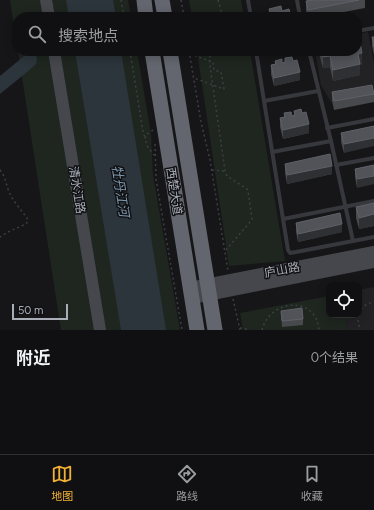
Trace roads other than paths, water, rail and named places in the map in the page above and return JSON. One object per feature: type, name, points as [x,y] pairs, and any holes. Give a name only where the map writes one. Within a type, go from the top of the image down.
[{"type":"highway","points":[[144,0],[145,12]]},
{"type":"highway","points":[[162,0],[164,12]]},
{"type":"highway","name":"西楚大道","points":[[153,56],[197,330]]},
{"type":"highway","name":"西楚大道","points":[[171,56],[215,330]]},
{"type":"street","points":[[46,0],[48,12]]},
{"type":"street","name":"清水江路","points":[[55,56],[100,330]]},
{"type":"street","name":"庐山路","points":[[230,286],[374,252]]},
{"type":"street","name":"庐山路","points":[[191,293],[374,262]]},
{"type":"lane","points":[[248,0],[250,12]]},
{"type":"lane","points":[[297,0],[299,12]]},
{"type":"lane","points":[[362,30],[374,28]]},
{"type":"lane","points":[[257,56],[288,250],[290,253],[374,237]]},
{"type":"lane","points":[[310,56],[353,241]]},
{"type":"lane","points":[[264,101],[318,91]]},
{"type":"lane","points":[[327,128],[374,119]]},
{"type":"lane","points":[[272,152],[331,141]]},
{"type":"lane","points":[[336,165],[374,158]]},
{"type":"lane","points":[[283,219],[374,201]]},
{"type":"water","points":[[66,0],[113,0],[115,12],[68,12]]},
{"type":"water","points":[[24,56],[36,56],[36,64],[0,94],[0,76]]},
{"type":"water","name":"牡丹江河","points":[[76,56],[122,56],[166,330],[121,330]]}]
